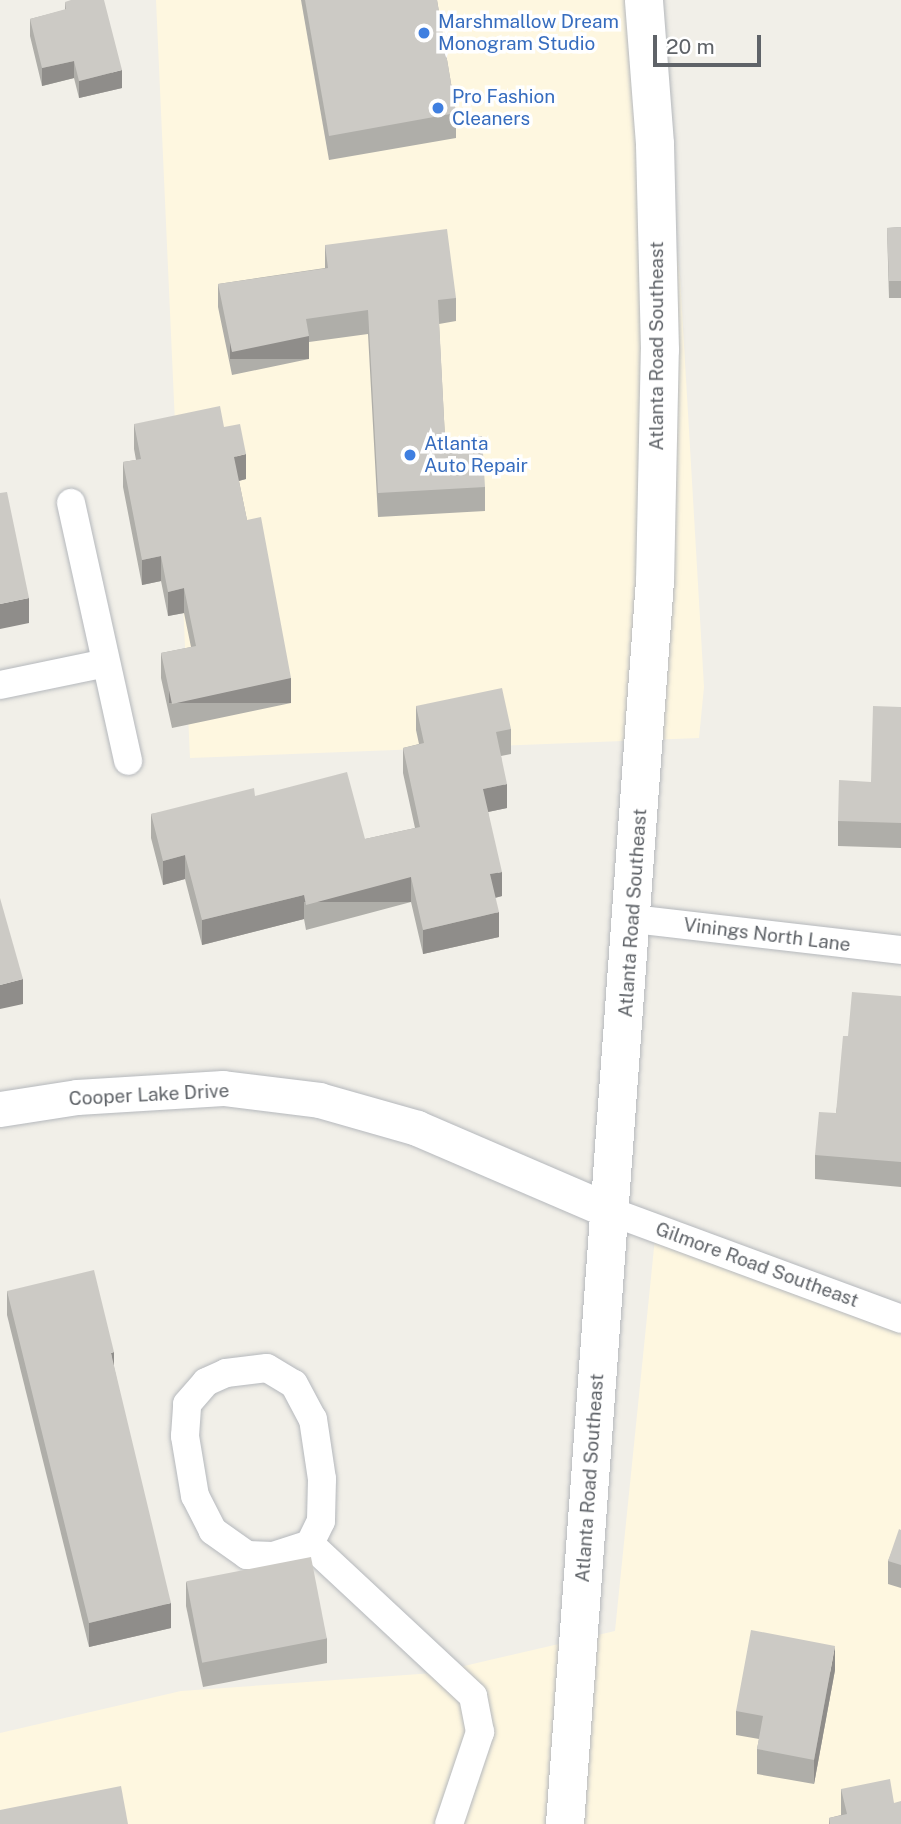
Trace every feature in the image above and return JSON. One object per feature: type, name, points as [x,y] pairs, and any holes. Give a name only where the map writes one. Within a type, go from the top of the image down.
[{"type":"main road","name":"Atlanta Road Southeast","points":[[565,1824],[612,1212],[655,582],[660,350],[655,144],[644,0]]},
{"type":"street","points":[[71,503],[128,761]]},
{"type":"street","points":[[0,685],[106,663]]},
{"type":"street","name":"Vinings North Lane","points":[[633,919],[901,950]]},
{"type":"street","name":"Cooper Lake Drive","points":[[0,1109],[77,1097],[223,1088],[319,1100],[417,1128],[612,1212]]},
{"type":"street","name":"Gilmore Road Southeast","points":[[612,1212],[901,1319]]},
{"type":"street","points":[[267,1368],[294,1384],[313,1419],[322,1479],[321,1521],[310,1544],[273,1556],[247,1555],[213,1531],[195,1496],[185,1436],[187,1404],[206,1382],[226,1373],[267,1368]]},
{"type":"street","points":[[310,1544],[472,1696],[480,1732],[449,1824]]},
{"type":"shaded area","points":[[156,0],[644,0],[680,276],[704,687],[699,738],[190,758]]},
{"type":"shaded area","points":[[655,1238],[901,1324],[901,1824],[0,1824],[0,1733],[181,1691],[434,1673],[615,1631]]},
{"type":"building","points":[[104,0],[122,70],[79,81],[74,61],[42,68],[30,19],[66,9],[65,2]]},
{"type":"building","points":[[305,0],[437,0],[456,113],[329,136]]},
{"type":"building","points":[[901,227],[901,281],[889,281],[887,228]]},
{"type":"building","points":[[447,229],[456,298],[438,300],[445,438],[482,436],[485,487],[378,493],[368,310],[306,319],[309,336],[232,352],[218,284],[328,268],[325,245]]},
{"type":"building","points":[[220,406],[224,427],[240,424],[246,454],[234,457],[247,520],[261,517],[291,678],[172,704],[161,653],[196,646],[184,588],[168,592],[161,556],[142,560],[123,462],[141,459],[134,424]]},
{"type":"building","points":[[7,492],[29,598],[0,604],[0,493]]},
{"type":"building","points":[[502,688],[511,729],[496,732],[507,784],[483,789],[502,872],[490,874],[499,912],[423,930],[411,877],[306,905],[304,895],[202,920],[185,855],[163,861],[151,814],[254,788],[255,796],[347,772],[365,839],[420,827],[403,748],[424,743],[416,706]]},
{"type":"building","points":[[873,706],[901,707],[901,823],[838,821],[839,780],[871,782]]},
{"type":"building","points":[[0,898],[23,979],[0,985]]},
{"type":"building","points":[[852,992],[901,996],[901,1162],[815,1155],[819,1112],[836,1113],[843,1036],[848,1036]]},
{"type":"building","points":[[94,1270],[114,1352],[111,1353],[171,1603],[89,1623],[7,1291]]},
{"type":"building","points":[[899,1529],[901,1530],[901,1565],[888,1561]]},
{"type":"building","points":[[311,1557],[327,1638],[202,1663],[186,1581]]},
{"type":"building","points":[[751,1630],[835,1646],[814,1760],[757,1749],[763,1716],[736,1711]]},
{"type":"building","points":[[890,1779],[894,1803],[901,1801],[901,1824],[830,1824],[829,1818],[847,1814],[841,1789]]},
{"type":"building","points":[[121,1786],[128,1824],[0,1824],[0,1810]]},
{"type":"place","name":"Marshmallow Dream Monogram Studio","points":[[424,33]]},
{"type":"place","name":"Pro Fashion Cleaners","points":[[438,108]]},
{"type":"place","name":"Atlanta Auto Repair","points":[[410,455]]}]
